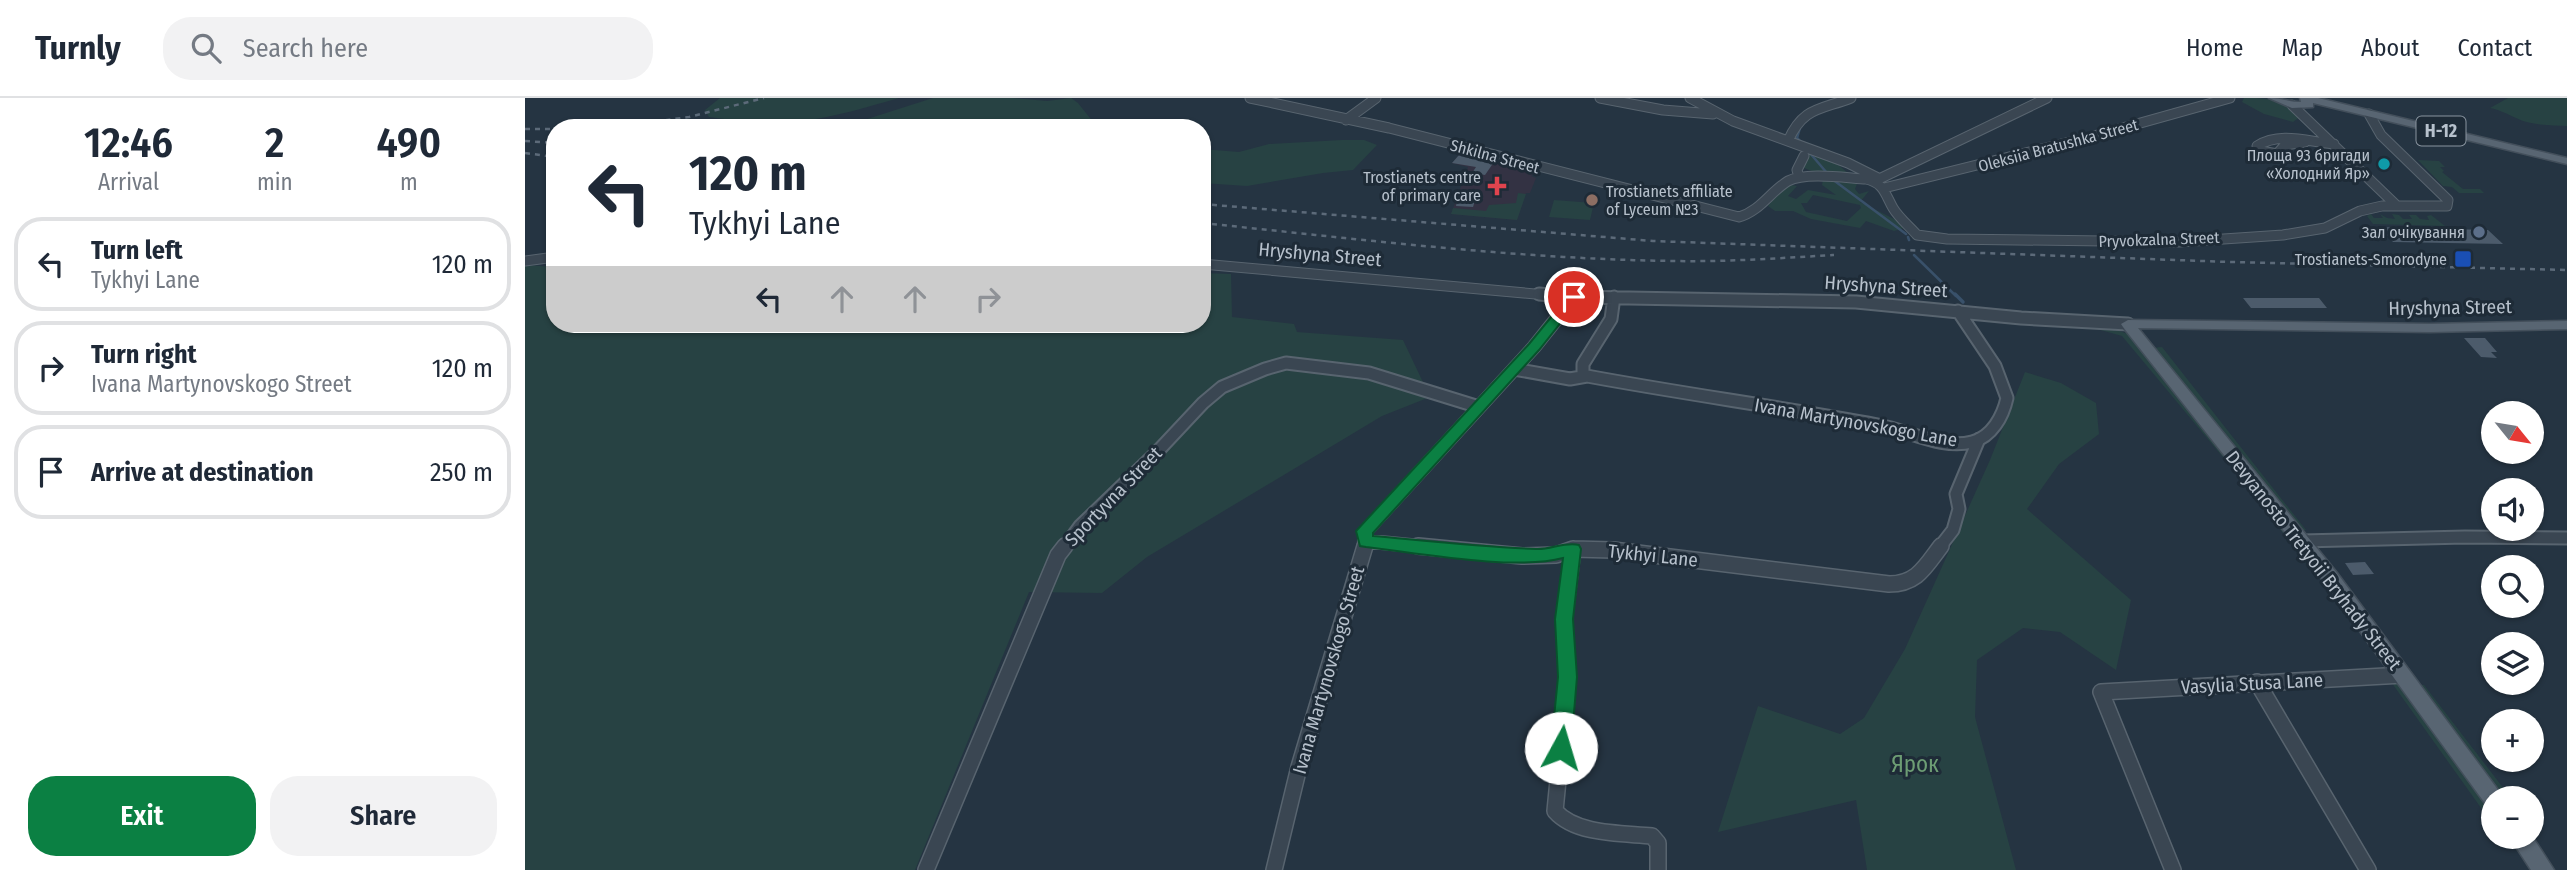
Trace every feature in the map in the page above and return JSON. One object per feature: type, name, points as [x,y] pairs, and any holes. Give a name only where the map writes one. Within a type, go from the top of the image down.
[{"type":"main road","name":"Н-12","points":[[2274,98],[2305,104],[2330,104],[2567,161]]},
{"type":"main road","name":"Hryshyna Street","points":[[2127,324],[2430,328],[2567,325]]},
{"type":"main road","name":"Devyanosto Tretyoii Bryhady Street","points":[[2127,324],[2302,541],[2484,786]]},
{"type":"main road","points":[[2528,849],[2543,870]]},
{"type":"street","name":"Shkilna Street","points":[[1250,98],[1739,217]]},
{"type":"street","points":[[1346,120],[1376,98]]},
{"type":"street","points":[[1600,98],[1679,113],[1713,114]]},
{"type":"street","points":[[1690,98],[1713,114],[1852,164],[1879,182]]},
{"type":"street","points":[[1788,141],[1799,119],[1826,104],[1838,104],[1851,98]]},
{"type":"street","points":[[1739,217],[1754,211],[1783,183],[1799,177],[1879,182],[2047,98]]},
{"type":"street","name":"Oleksiia Bratushka Street","points":[[1879,182],[2068,142],[2230,98]]},
{"type":"street","points":[[2305,104],[2334,144],[2396,205]]},
{"type":"street","name":"Pryvokzalna Street","points":[[1879,182],[1894,209],[1917,235],[1957,239],[2179,242],[2325,228],[2360,211],[2396,205],[2447,206],[2449,204],[2381,135],[2369,114]]},
{"type":"street","points":[[2305,142],[2285,145],[2277,154],[2260,151],[2257,146],[2277,139],[2334,144]]},
{"type":"street","points":[[1799,177],[1797,170],[1804,156]]},
{"type":"street","points":[[525,261],[546,258]]},
{"type":"street","name":"Hryshyna Street","points":[[1211,265],[1574,297],[1856,302],[2127,324]]},
{"type":"street","name":"Ivana Martynovskogo Street","points":[[1274,870],[1300,767],[1366,541],[1365,531],[1514,369],[1574,297]]},
{"type":"street","points":[[1583,376],[1583,364],[1611,319],[1614,297]]},
{"type":"street","name":"Ivana Martynovskogo Lane","points":[[1514,369],[1570,379],[1583,376],[1885,426],[1949,442],[1973,442],[1987,434],[1999,418],[2007,392],[1958,311]]},
{"type":"street","name":"Sportyvna Street","points":[[926,870],[1058,555],[1080,526],[1158,451],[1212,394],[1265,369],[1286,363],[1369,373],[1479,407]]},
{"type":"street","name":"Tykhyi Lane","points":[[1366,541],[1522,556],[1556,555],[1573,549],[1678,557],[1905,584],[1919,574],[1953,530],[1959,509],[1956,494],[1979,439]]},
{"type":"street","points":[[2302,541],[2465,537],[2567,538]]},
{"type":"street","points":[[1573,549],[1564,619],[1568,677],[1555,810],[1562,820],[1579,825],[1652,836],[1658,844],[1658,870]]},
{"type":"street","name":"Vasylia Stusa Lane","points":[[2173,870],[2101,692],[2403,675]]},
{"type":"street","points":[[2256,682],[2368,870]]},
{"type":"shaded area","name":"Trostianets centre of primary care","points":[[1459,155],[1538,171],[1531,176],[1536,178],[1530,193],[1526,193],[1517,220],[1451,214],[1468,167],[1452,163]]},
{"type":"green space","points":[[720,98],[899,98],[814,119],[726,119],[709,117],[705,110]]},
{"type":"green space","points":[[933,98],[1013,98],[1047,101],[1071,98],[1091,119],[867,119]]},
{"type":"green space","points":[[2244,98],[2275,100],[2301,116],[2293,122],[2264,114],[2242,102]]},
{"type":"green space","points":[[2508,98],[2567,98],[2567,126],[2522,121],[2490,108]]},
{"type":"green space","points":[[1364,140],[1377,145],[1353,170],[1247,186],[1211,184],[1211,150],[1239,152],[1269,144]]},
{"type":"green space","points":[[1805,150],[1834,161],[1850,175],[1814,172],[1804,168]]},
{"type":"green space","points":[[2418,160],[2439,161],[2445,167],[2440,167],[2444,171],[2442,172],[2463,189],[2480,189],[2484,193],[2459,193],[2452,187],[2443,186]]},
{"type":"green space","points":[[1823,180],[1853,180],[1857,184],[1855,189],[1859,194],[1869,191],[1860,202],[1898,221],[1904,228],[1894,231],[1866,221],[1860,228],[1811,219],[1793,211],[1775,211],[1768,206],[1785,184],[1797,186],[1788,196],[1796,199],[1808,190],[1836,195],[1822,185]],"holes":[[[1813,195],[1860,205],[1861,208],[1847,221],[1806,212],[1801,203],[1807,203]]]},
{"type":"green space","points":[[1518,193],[1526,194],[1517,220],[1451,214],[1453,208],[1486,211],[1489,205],[1516,203]]},
{"type":"green space","points":[[1554,200],[1594,203],[1590,220],[1549,217]]},
{"type":"green space","points":[[2371,214],[2374,218],[2383,218],[2380,214],[2395,219],[2392,214],[2403,219],[2412,219],[2409,215],[2416,215],[2420,219],[2429,220],[2427,216],[2431,215],[2445,226],[2373,224],[2367,216]]},
{"type":"green space","points":[[525,265],[546,266],[546,333],[1211,333],[1211,273],[1231,274],[1232,317],[1294,324],[1297,332],[1403,340],[1430,397],[1382,416],[1147,557],[1102,593],[1029,592],[915,870],[525,870]]},
{"type":"green space","points":[[2090,327],[2111,328],[2128,334],[2313,566],[2310,569],[2252,492],[2122,336]]},
{"type":"green space","points":[[2162,347],[2306,530],[2299,530],[2152,348]]},
{"type":"green space","name":"Ярок","points":[[2025,372],[2061,383],[2096,403],[2099,434],[2059,464],[2027,509],[2131,600],[2116,670],[2060,632],[2023,628],[1977,660],[1975,717],[2016,870],[1867,870],[1856,800],[1718,832],[1758,706],[1840,734],[1864,718],[1905,649],[1990,460]]},
{"type":"green space","points":[[2389,679],[2401,680],[2481,788],[2481,808]]},
{"type":"green space","points":[[2415,685],[2424,685],[2481,759],[2481,772],[2491,772],[2502,786],[2490,786]]},
{"type":"building","points":[[1459,155],[1494,162],[1485,175],[1472,173],[1476,167],[1452,163]]},
{"type":"building","points":[[1459,191],[1478,191],[1473,207],[1456,206]]},
{"type":"building","points":[[2380,227],[2488,230],[2503,244],[2393,242]]},
{"type":"building","points":[[2243,298],[2319,298],[2327,308],[2251,308]]},
{"type":"building","points":[[2464,338],[2485,338],[2497,352],[2491,352],[2497,358],[2481,357]]},
{"type":"building","points":[[2365,562],[2374,574],[2353,575],[2345,563]]},
{"type":"waterway","points":[[1800,128],[1797,138],[1801,142]]},
{"type":"waterway","points":[[1809,152],[1827,173]]},
{"type":"waterway","points":[[1832,179],[1906,234]]},
{"type":"waterway","points":[[1914,255],[1956,296]]},
{"type":"waterway","points":[[1955,294],[1963,302]]},
{"type":"railway","points":[[674,119],[764,98]]},
{"type":"railway","points":[[525,129],[546,129]]},
{"type":"railway","points":[[525,141],[546,142]]},
{"type":"railway","points":[[525,153],[546,156]]},
{"type":"railway","points":[[1211,205],[1653,241],[2230,262],[2567,270]]},
{"type":"railway","points":[[1211,224],[1438,247],[1615,259],[1694,261],[1834,255]]},
{"type":"place","name":"Площа 93 бригади «Холодний Яр»","points":[[2384,164]]},
{"type":"place","name":"Trostianets centre of primary care","points":[[1497,186]]},
{"type":"place","name":"Trostianets affiliate of Lyceum №3","points":[[1592,200]]},
{"type":"place","name":"Зал очікування","points":[[2479,232]]},
{"type":"place","name":"Trostianets-Smorodyne","points":[[2463,259]]},
{"type":"route","points":[[1561,748],[1568,677],[1564,619],[1573,549],[1547,556],[1498,554],[1366,541],[1365,531],[1534,347],[1574,297]]}]
